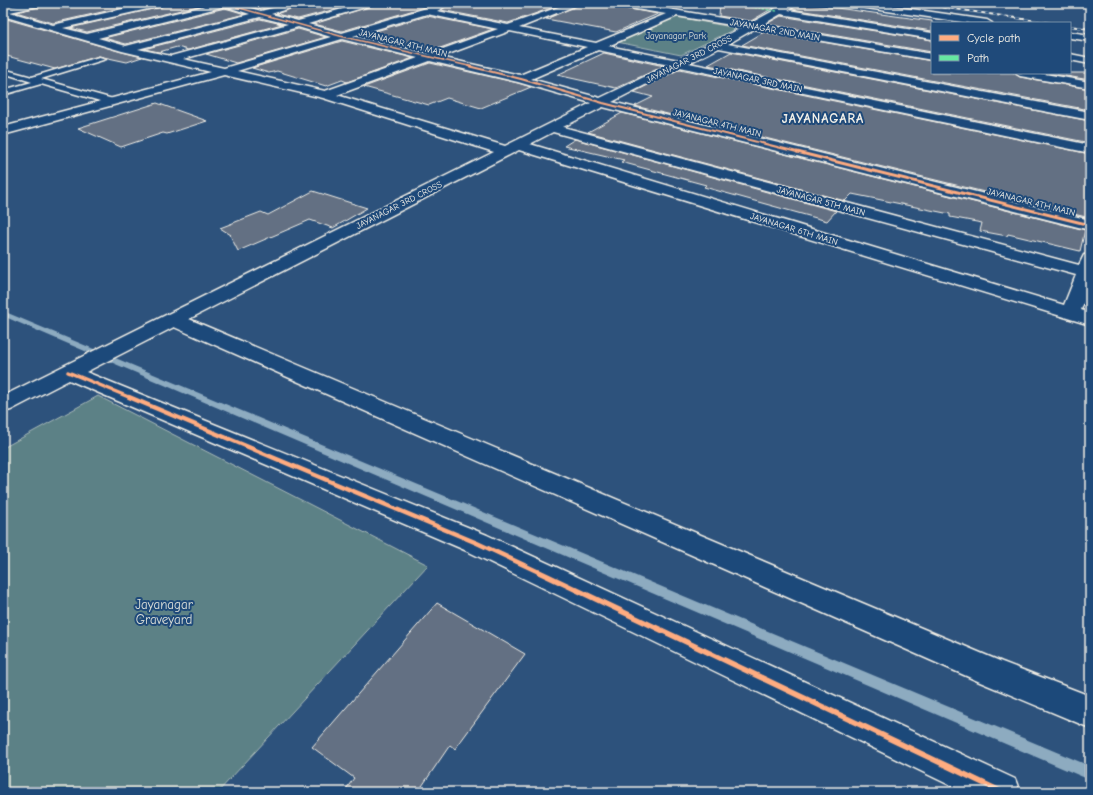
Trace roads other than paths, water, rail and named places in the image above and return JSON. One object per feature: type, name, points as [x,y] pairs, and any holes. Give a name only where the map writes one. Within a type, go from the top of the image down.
[{"type":"street","points":[[3,12],[40,3]]},
{"type":"street","points":[[53,27],[161,3]]},
{"type":"street","points":[[86,37],[225,3]]},
{"type":"street","name":"JAYANAGAR 4TH MAIN","points":[[225,3],[340,36],[521,79],[603,103],[1090,225]]},
{"type":"street","points":[[126,49],[302,3]]},
{"type":"street","points":[[171,59],[375,3]]},
{"type":"street","points":[[3,131],[220,71],[453,3]]},
{"type":"street","points":[[326,95],[578,3]]},
{"type":"street","name":"JAYANAGAR 2ND MAIN","points":[[618,3],[931,57]]},
{"type":"street","name":"JAYANAGAR 3RD CROSS","points":[[3,405],[718,45],[795,3]]},
{"type":"street","points":[[853,3],[980,22]]},
{"type":"street","name":"JAYANAGAR 3RD MAIN","points":[[426,11],[1090,149]]},
{"type":"street","name":"JAYANAGAR 6TH MAIN","points":[[3,12],[126,49],[326,95],[512,148],[1090,319]]},
{"type":"street","points":[[778,12],[931,36]]},
{"type":"street","points":[[521,79],[676,13]]},
{"type":"street","points":[[1071,36],[1090,38]]},
{"type":"street","points":[[718,45],[1090,116]]},
{"type":"street","points":[[1071,58],[1090,61]]},
{"type":"street","points":[[1026,74],[1090,85]]},
{"type":"street","name":"JAYANAGAR 5TH MAIN","points":[[552,128],[1088,268]]},
{"type":"street","points":[[1071,313],[1088,268]]},
{"type":"street","points":[[173,319],[976,665],[1090,712]]},
{"type":"street","points":[[68,372],[477,543],[1002,792]]},
{"type":"lane","points":[[3,92],[102,59]]},
{"type":"lane","points":[[3,70],[36,81],[110,101]]},
{"type":"waterway","points":[[3,313],[1090,773]]},
{"type":"railway","points":[[914,3],[1044,22]]},
{"type":"railway","points":[[1071,26],[1090,29]]},
{"type":"district","name":"JAYANAGARA","points":[[823,118]]},
{"type":"park label","name":"Jayanagar Park","points":[[676,36]]},
{"type":"park label","name":"Jayanagar Graveyard","points":[[164,612]]}]
